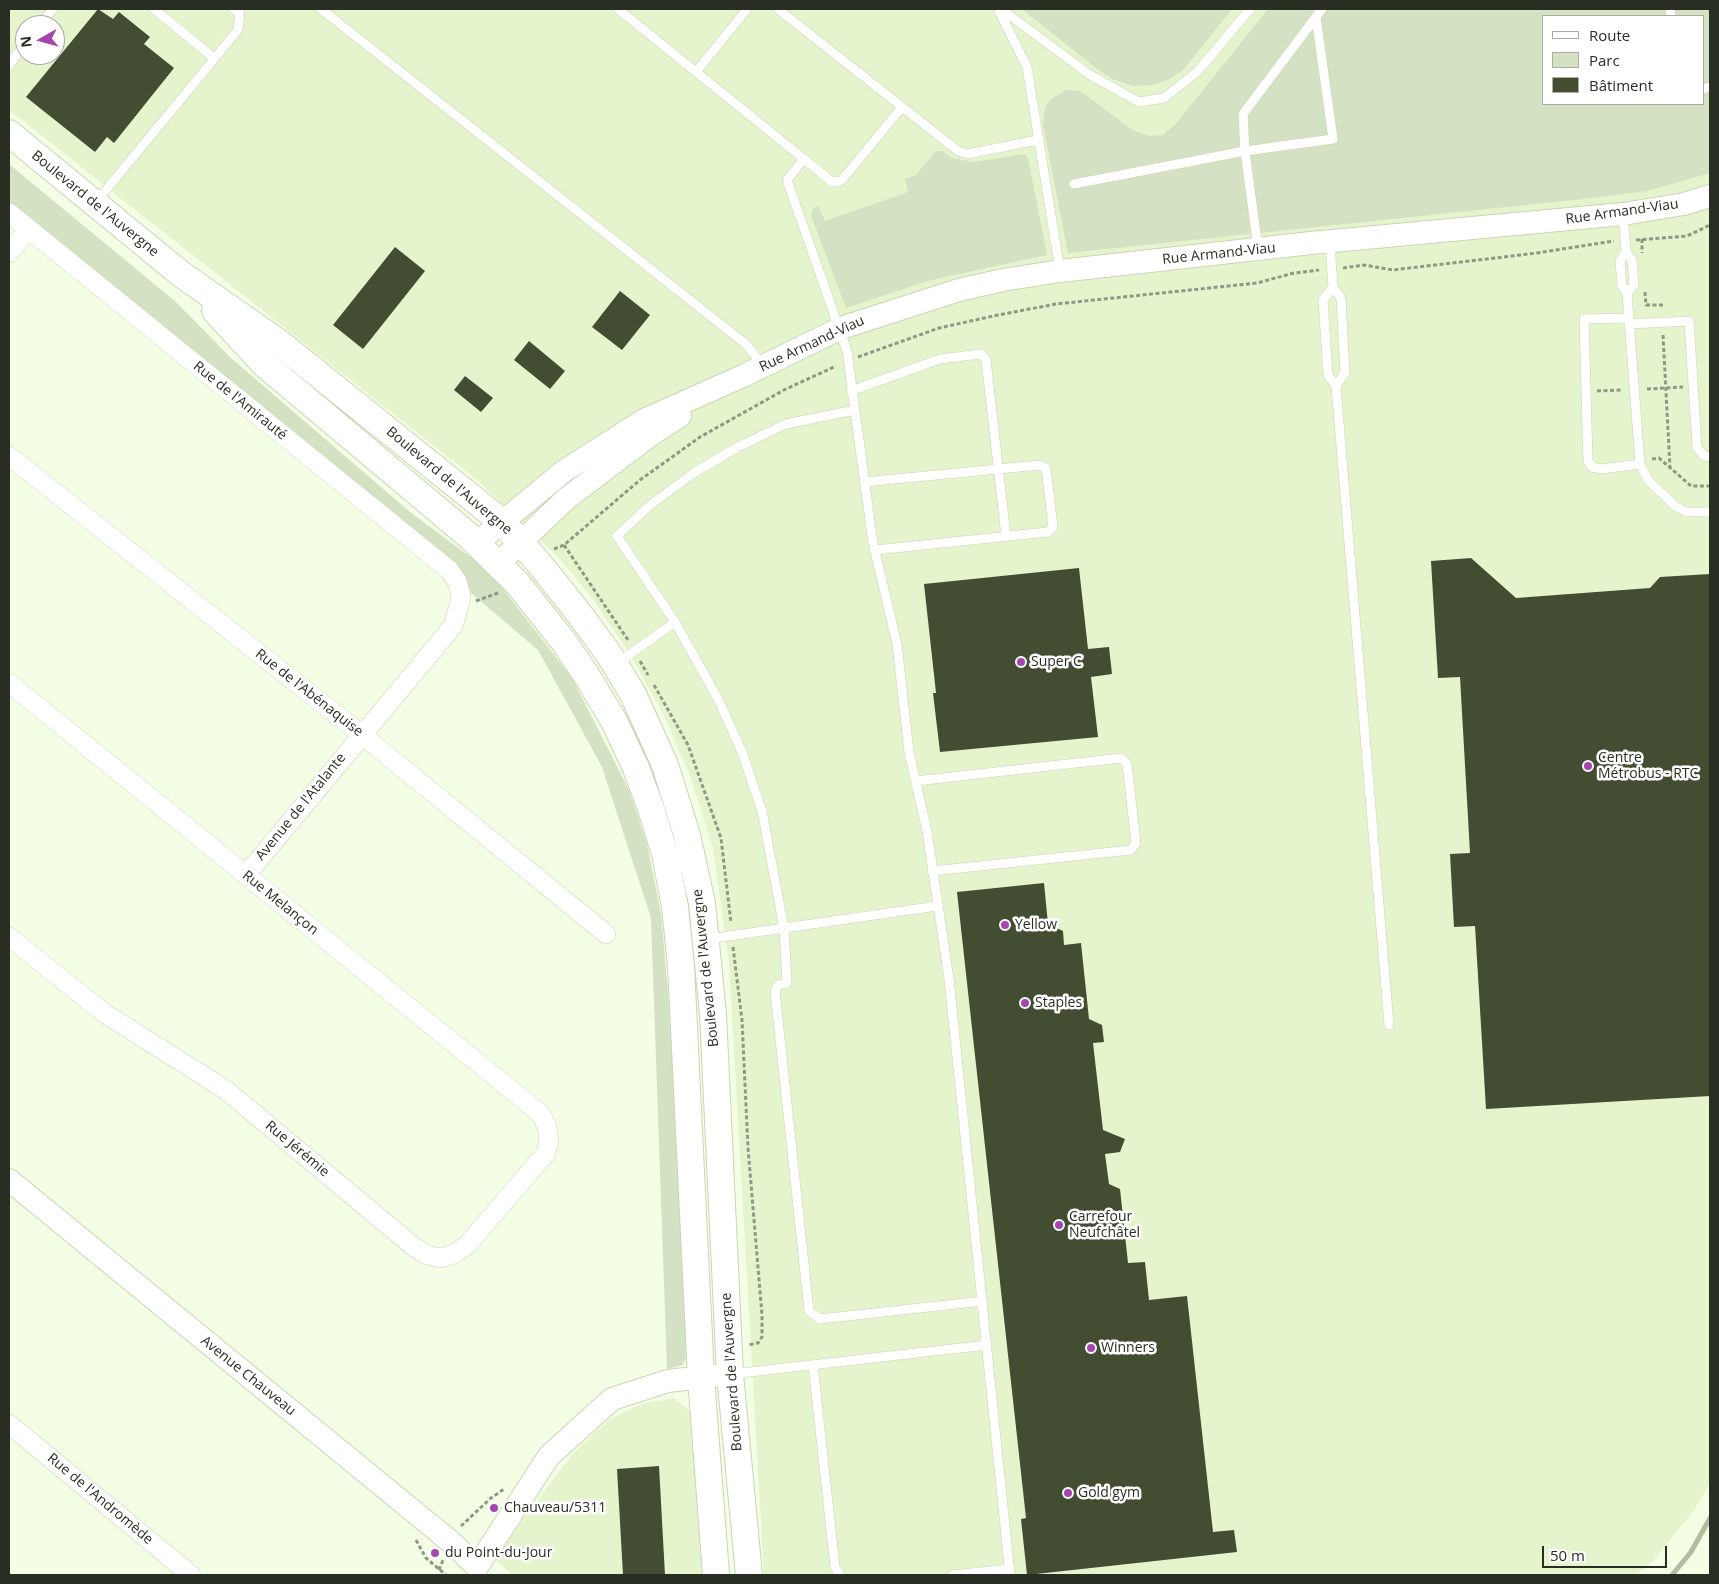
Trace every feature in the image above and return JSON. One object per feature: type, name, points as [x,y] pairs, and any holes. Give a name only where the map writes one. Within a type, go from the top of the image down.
[{"type":"main road","name":"Boulevard de l'Auvergne","points":[[9,133],[181,274],[282,345],[502,522],[558,586],[615,665],[632,694],[665,766],[687,836],[702,903],[713,1014],[730,1374],[749,1575]]},
{"type":"main road","name":"Boulevard de l'Auvergne","points":[[181,274],[264,364],[477,543],[498,564],[564,642],[614,721],[651,809],[665,854],[675,907],[686,1027],[701,1378],[716,1575]]},
{"type":"street","name":"Rue Armand-Viau","points":[[477,543],[564,471],[644,420],[754,371],[841,328],[882,313],[980,284],[1060,271],[1258,249],[1623,214],[1684,204],[1710,196]]},
{"type":"street","name":"Rue de l'Amirauté","points":[[9,213],[448,570],[457,581],[461,599]]},
{"type":"street","points":[[9,253],[28,229]]},
{"type":"street","name":"Rue Armand-Viau","points":[[498,564],[566,498],[644,440],[754,371]]},
{"type":"street","name":"Rue de l'Abénaquise","points":[[9,456],[361,734],[606,934]]},
{"type":"street","name":"Avenue de l'Atalante","points":[[246,875],[361,734],[453,626],[461,599]]},
{"type":"street","name":"Rue Melançon","points":[[9,684],[541,1114],[547,1127]]},
{"type":"street","name":"Rue Jérémie","points":[[9,937],[104,1013],[226,1090],[414,1247],[427,1254],[441,1258],[454,1254],[467,1245],[546,1153],[549,1141],[547,1127]]},
{"type":"street","name":"Avenue Chauveau","points":[[9,1180],[443,1536],[482,1571]]},
{"type":"street","points":[[482,1571],[549,1456],[612,1399],[668,1381],[730,1374]]},
{"type":"street","name":"Rue de l'Andromède","points":[[9,1424],[191,1575]]},
{"type":"lane","points":[[154,9],[214,58]]},
{"type":"lane","points":[[94,203],[238,30],[240,14],[234,9]]},
{"type":"lane","points":[[321,9],[747,345],[754,371]]},
{"type":"lane","points":[[618,9],[832,182],[841,181],[902,107]]},
{"type":"lane","points":[[696,72],[747,9]]},
{"type":"lane","points":[[778,9],[958,151],[968,154],[1038,140]]},
{"type":"lane","points":[[1000,9],[1090,75],[1139,102],[1164,98],[1198,71],[1250,9]]},
{"type":"lane","points":[[1000,9],[1027,67],[1060,271]]},
{"type":"lane","points":[[1258,249],[1245,151],[1243,114],[1322,9]]},
{"type":"lane","points":[[1074,184],[1245,151],[1333,139],[1316,17]]},
{"type":"lane","points":[[804,159],[787,180],[841,328],[847,351],[851,391],[875,550],[897,644],[909,752],[932,871],[949,980],[1010,1572],[953,1575]]},
{"type":"lane","points":[[1623,214],[1626,251],[1620,261],[1622,286],[1628,293],[1640,464],[1648,480],[1675,506],[1686,512],[1710,512]]},
{"type":"lane","points":[[1330,242],[1333,288],[1341,298],[1345,373],[1336,386]]},
{"type":"lane","points":[[1333,288],[1323,300],[1328,375],[1336,386],[1389,1025]]},
{"type":"lane","points":[[1640,464],[1600,469],[1592,467],[1588,461],[1584,320],[1689,321],[1697,447],[1704,456],[1710,457]]},
{"type":"lane","points":[[851,391],[940,359],[980,354],[986,360],[1006,536]]},
{"type":"lane","points":[[855,410],[786,424],[738,447],[696,472],[649,506],[617,536],[675,622],[718,699],[742,752],[762,811],[784,928],[787,983],[778,985],[775,991],[809,1311],[820,1319],[982,1301]]},
{"type":"lane","points":[[864,482],[1040,464],[1046,468],[1053,528],[1048,532],[875,550]]},
{"type":"lane","points":[[615,665],[675,622]]},
{"type":"lane","points":[[916,781],[1121,758],[1127,764],[1136,843],[1131,850],[932,871]]},
{"type":"lane","points":[[706,939],[937,906]]},
{"type":"lane","points":[[730,1374],[987,1345]]},
{"type":"lane","points":[[814,1365],[835,1567],[840,1575]]},
{"type":"path","points":[[1361,266],[1393,270],[1494,259],[1625,240],[1687,236],[1710,225]]},
{"type":"path","points":[[1663,335],[1670,468]]},
{"type":"path","points":[[1660,388],[1671,388]]},
{"type":"path","points":[[1605,391],[1612,390]]},
{"type":"path","points":[[1651,459],[1659,458],[1691,486],[1710,486]]},
{"type":"path","points":[[558,547],[564,545]]},
{"type":"path","points":[[461,599],[480,601],[502,590]]},
{"type":"shaded area","points":[[9,9],[1710,9],[1710,1483],[1695,1509],[1652,1562],[1636,1575],[764,1575],[729,963],[713,848],[689,773],[661,709],[630,655],[593,599],[560,559],[476,479],[9,110]]},
{"type":"shaded area","points":[[674,1398],[693,1414],[702,1575],[513,1575],[493,1558],[572,1455],[607,1421],[641,1404]]},
{"type":"green space","points":[[1022,9],[1232,9],[1183,70],[1168,80],[1152,85],[1133,86],[1112,79],[1096,68]]},
{"type":"green space","points":[[1268,9],[1710,9],[1710,173],[1647,191],[1068,253],[1043,125],[1045,107],[1050,100],[1066,90],[1080,91],[1133,130],[1149,136],[1162,135],[1175,125]]},
{"type":"green space","points":[[936,151],[942,151],[952,158],[974,162],[1025,154],[1028,158],[1047,255],[931,280],[846,308],[811,215],[813,209],[818,206],[825,221],[908,192],[905,179],[916,175]]},
{"type":"green space","points":[[9,164],[176,302],[231,358],[410,512],[489,571],[572,678],[629,790],[647,844],[661,914],[668,992],[690,1344],[683,1365],[667,1369],[651,918],[602,767],[538,650],[457,581],[9,213]]},
{"type":"building","points":[[98,9],[113,19],[119,12],[150,37],[144,44],[174,68],[114,143],[107,137],[95,152],[26,97],[52,65],[65,65],[65,49]]},
{"type":"building","points":[[395,247],[425,271],[363,349],[333,325]]},
{"type":"building","points":[[620,291],[650,315],[622,350],[592,327]]},
{"type":"building","points":[[529,341],[565,371],[550,389],[514,360]]},
{"type":"building","points":[[465,376],[493,398],[481,412],[454,390]]},
{"type":"building","name":"Centre Métrobus - RTC","points":[[1471,558],[1516,598],[1650,588],[1660,577],[1710,574],[1710,1096],[1486,1109],[1475,926],[1454,927],[1450,854],[1470,853],[1460,677],[1438,678],[1431,561]]},
{"type":"building","name":"Super C","points":[[1079,568],[1088,649],[1109,647],[1112,674],[1091,677],[1098,737],[940,752],[933,693],[936,693],[924,584]]},
{"type":"building","name":"Carrefour Neufchâtel","points":[[1044,883],[1048,924],[1063,931],[1064,945],[1081,943],[1089,1019],[1102,1025],[1104,1042],[1093,1043],[1103,1130],[1125,1139],[1120,1152],[1105,1154],[1109,1184],[1120,1189],[1128,1263],[1145,1262],[1149,1300],[1187,1296],[1213,1532],[1234,1530],[1237,1552],[1027,1575],[1021,1519],[1026,1518],[957,892]]},
{"type":"building","points":[[659,1466],[665,1575],[623,1575],[617,1469]]},
{"type":"waterway","points":[[1672,1575],[1691,1552],[1710,1518]]},
{"type":"place","name":"Super C","points":[[1021,662]]},
{"type":"place","name":"Centre Métrobus - RTC","points":[[1588,766]]},
{"type":"place","name":"Yellow","points":[[1005,925]]},
{"type":"place","name":"Staples","points":[[1025,1003]]},
{"type":"place","name":"Carrefour Neufchâtel","points":[[1059,1225]]},
{"type":"place","name":"Winners","points":[[1091,1348]]},
{"type":"place","name":"Gold gym","points":[[1068,1493]]},
{"type":"place","name":"Chauveau/5311","points":[[494,1508]]},
{"type":"place","name":"du Point-du-Jour","points":[[435,1553]]}]
